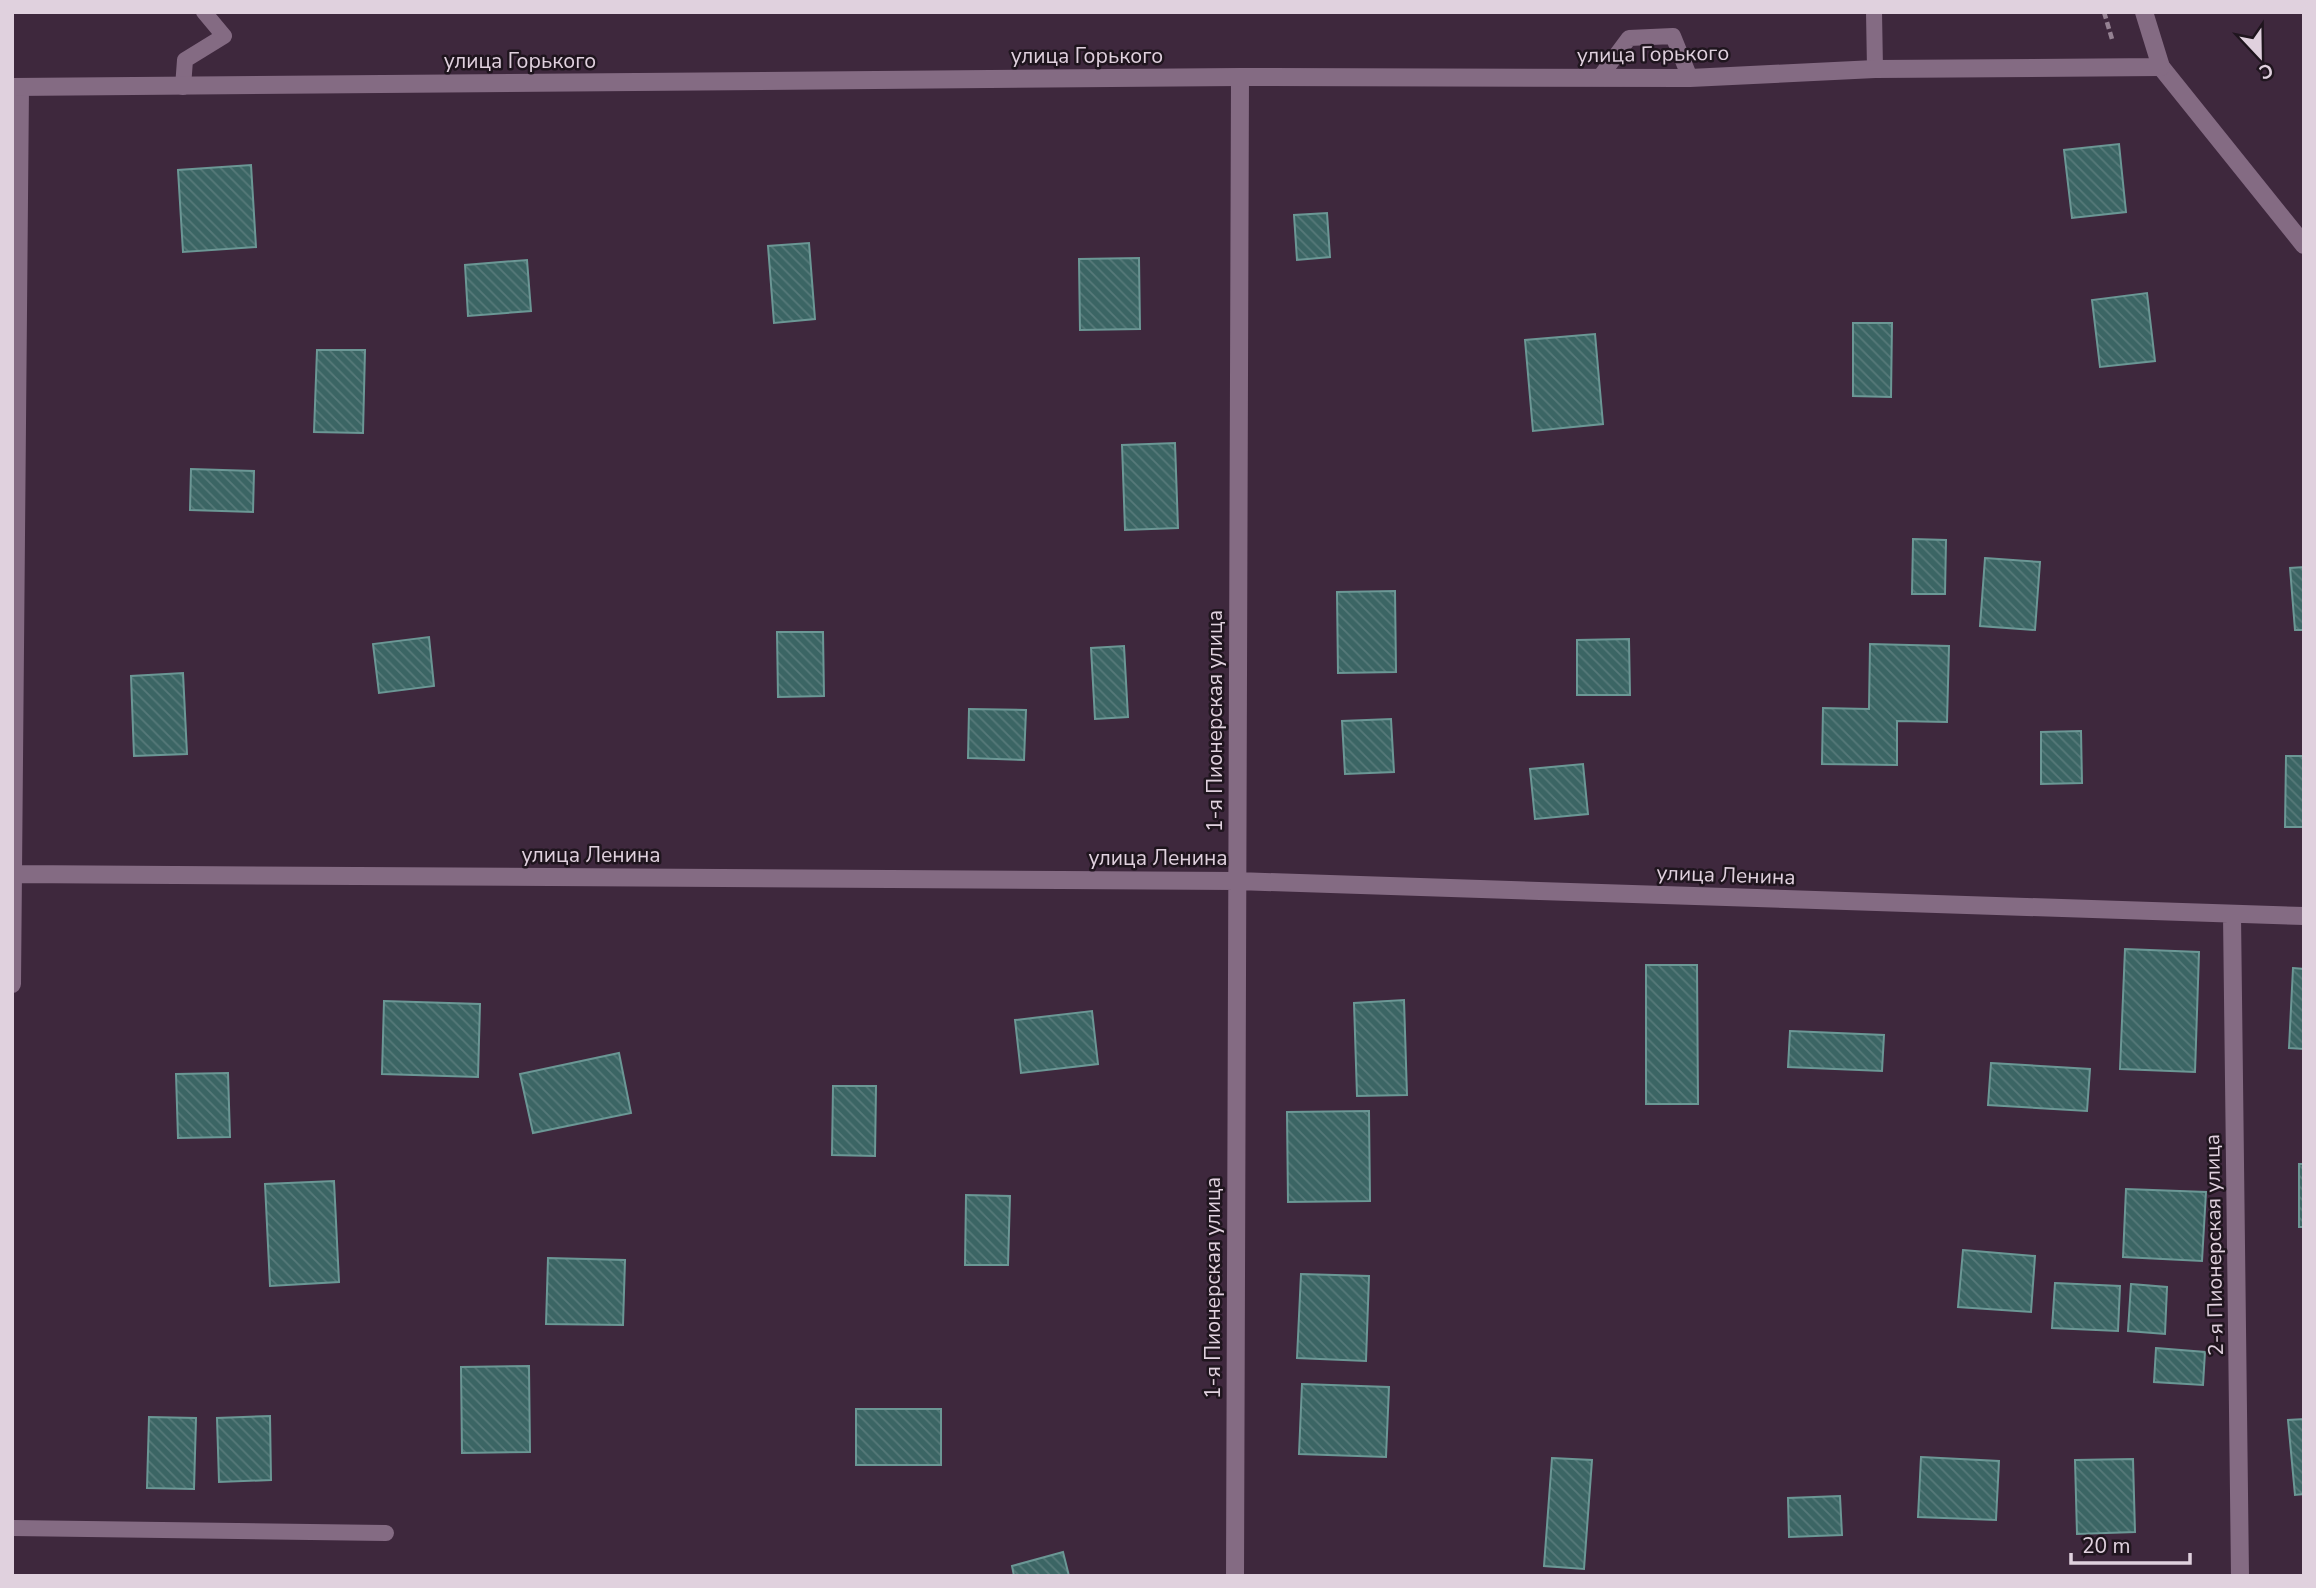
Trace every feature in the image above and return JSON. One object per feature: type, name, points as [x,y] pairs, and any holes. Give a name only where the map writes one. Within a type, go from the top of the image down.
[{"type":"street","points":[[2144,12],[2161,67],[2304,245]]},
{"type":"street","name":"улица Горького","points":[[16,87],[1240,77],[1690,78],[1875,69],[2161,67]]},
{"type":"street","name":"1-я Пионерская улица","points":[[1235,1576],[1240,77]]},
{"type":"street","points":[[12,984],[16,87]]},
{"type":"street","name":"улица Ленина","points":[[13,874],[1237,881],[2304,916]]},
{"type":"street","name":"2-я Пионерская улица","points":[[2232,915],[2241,1576]]},
{"type":"lane","points":[[183,87],[184,60],[224,36],[204,12]]},
{"type":"lane","points":[[1874,12],[1875,69]]},
{"type":"lane","points":[[1600,77],[1629,38],[1673,36],[1690,78]]},
{"type":"lane","points":[[12,1528],[386,1533]]},
{"type":"building","points":[[2119,144],[2126,212],[2072,218],[2064,150]]},
{"type":"building","points":[[251,165],[256,247],[183,252],[178,170]]},
{"type":"building","points":[[1327,213],[1330,257],[1297,260],[1294,215]]},
{"type":"building","points":[[809,243],[815,319],[774,323],[768,246]]},
{"type":"building","points":[[1139,258],[1140,329],[1080,330],[1079,259]]},
{"type":"building","points":[[527,260],[531,311],[468,316],[465,265]]},
{"type":"building","points":[[2147,293],[2155,361],[2100,367],[2092,300]]},
{"type":"building","points":[[1853,323],[1892,323],[1891,397],[1853,396]]},
{"type":"building","points":[[1595,334],[1603,424],[1533,431],[1525,340]]},
{"type":"building","points":[[317,350],[365,350],[363,433],[314,432]]},
{"type":"building","points":[[1175,443],[1178,528],[1125,530],[1122,445]]},
{"type":"building","points":[[191,469],[254,471],[253,512],[190,510]]},
{"type":"building","points":[[1913,539],[1946,540],[1945,594],[1912,594]]},
{"type":"building","points":[[1985,558],[2040,562],[2035,630],[1980,626]]},
{"type":"building","points":[[2304,567],[2304,630],[2295,630],[2290,568]]},
{"type":"building","points":[[1395,591],[1396,672],[1338,673],[1337,592]]},
{"type":"building","points":[[777,632],[823,632],[824,696],[778,697]]},
{"type":"building","points":[[429,637],[434,686],[379,693],[373,644]]},
{"type":"building","points":[[1629,639],[1630,695],[1577,695],[1577,640]]},
{"type":"building","points":[[1870,644],[1949,646],[1947,722],[1897,721],[1897,765],[1822,764],[1823,708],[1869,709]]},
{"type":"building","points":[[1124,646],[1128,717],[1095,719],[1091,648]]},
{"type":"building","points":[[183,673],[187,754],[134,756],[131,676]]},
{"type":"building","points":[[969,709],[1026,710],[1024,760],[968,758]]},
{"type":"building","points":[[1391,719],[1394,772],[1345,774],[1342,721]]},
{"type":"building","points":[[2081,731],[2082,783],[2041,784],[2041,732]]},
{"type":"building","points":[[2286,756],[2304,756],[2304,827],[2285,827]]},
{"type":"building","points":[[1583,764],[1588,814],[1535,819],[1530,769]]},
{"type":"building","points":[[2125,949],[2199,952],[2195,1072],[2120,1069]]},
{"type":"building","points":[[1646,965],[1697,965],[1698,1104],[1646,1104]]},
{"type":"building","points":[[2293,968],[2304,969],[2304,1049],[2289,1048]]},
{"type":"building","points":[[1404,1000],[1407,1095],[1357,1096],[1354,1003]]},
{"type":"building","points":[[384,1001],[480,1004],[478,1077],[382,1074]]},
{"type":"building","points":[[1092,1011],[1098,1064],[1021,1073],[1015,1020]]},
{"type":"building","points":[[1790,1031],[1884,1035],[1882,1071],[1788,1067]]},
{"type":"building","points":[[619,1053],[631,1113],[533,1133],[520,1074]]},
{"type":"building","points":[[1991,1063],[2090,1069],[2087,1111],[1988,1105]]},
{"type":"building","points":[[228,1073],[230,1137],[178,1138],[176,1074]]},
{"type":"building","points":[[833,1086],[876,1086],[875,1156],[832,1155]]},
{"type":"building","points":[[1369,1111],[1370,1201],[1288,1202],[1287,1112]]},
{"type":"building","points":[[2299,1164],[2304,1164],[2304,1227],[2299,1227]]},
{"type":"building","points":[[334,1181],[339,1282],[270,1286],[265,1184]]},
{"type":"building","points":[[2126,1189],[2206,1192],[2202,1261],[2123,1257]]},
{"type":"building","points":[[966,1195],[1010,1196],[1008,1265],[965,1265]]},
{"type":"building","points":[[1963,1250],[2035,1256],[2031,1312],[1958,1307]]},
{"type":"building","points":[[548,1258],[625,1260],[623,1325],[546,1324]]},
{"type":"building","points":[[1301,1274],[1369,1276],[1366,1361],[1297,1358]]},
{"type":"building","points":[[2055,1283],[2120,1286],[2118,1331],[2052,1328]]},
{"type":"building","points":[[2131,1284],[2167,1287],[2165,1334],[2128,1331]]},
{"type":"building","points":[[2156,1348],[2205,1352],[2203,1385],[2154,1382]]},
{"type":"building","points":[[529,1366],[530,1452],[462,1453],[461,1367]]},
{"type":"building","points":[[1302,1384],[1389,1387],[1386,1457],[1299,1454]]},
{"type":"building","points":[[856,1409],[941,1409],[941,1465],[856,1465]]},
{"type":"building","points":[[270,1416],[271,1480],[219,1482],[217,1418]]},
{"type":"building","points":[[149,1417],[196,1418],[194,1489],[147,1488]]},
{"type":"building","points":[[2304,1419],[2304,1494],[2295,1495],[2288,1420]]},
{"type":"building","points":[[1921,1457],[1999,1461],[1996,1520],[1918,1517]]},
{"type":"building","points":[[1552,1458],[1592,1460],[1584,1569],[1544,1566]]},
{"type":"building","points":[[2133,1459],[2135,1532],[2077,1534],[2075,1460]]},
{"type":"building","points":[[1840,1496],[1842,1535],[1789,1537],[1788,1498]]},
{"type":"building","points":[[1063,1552],[1069,1576],[1014,1576],[1012,1566]]}]
